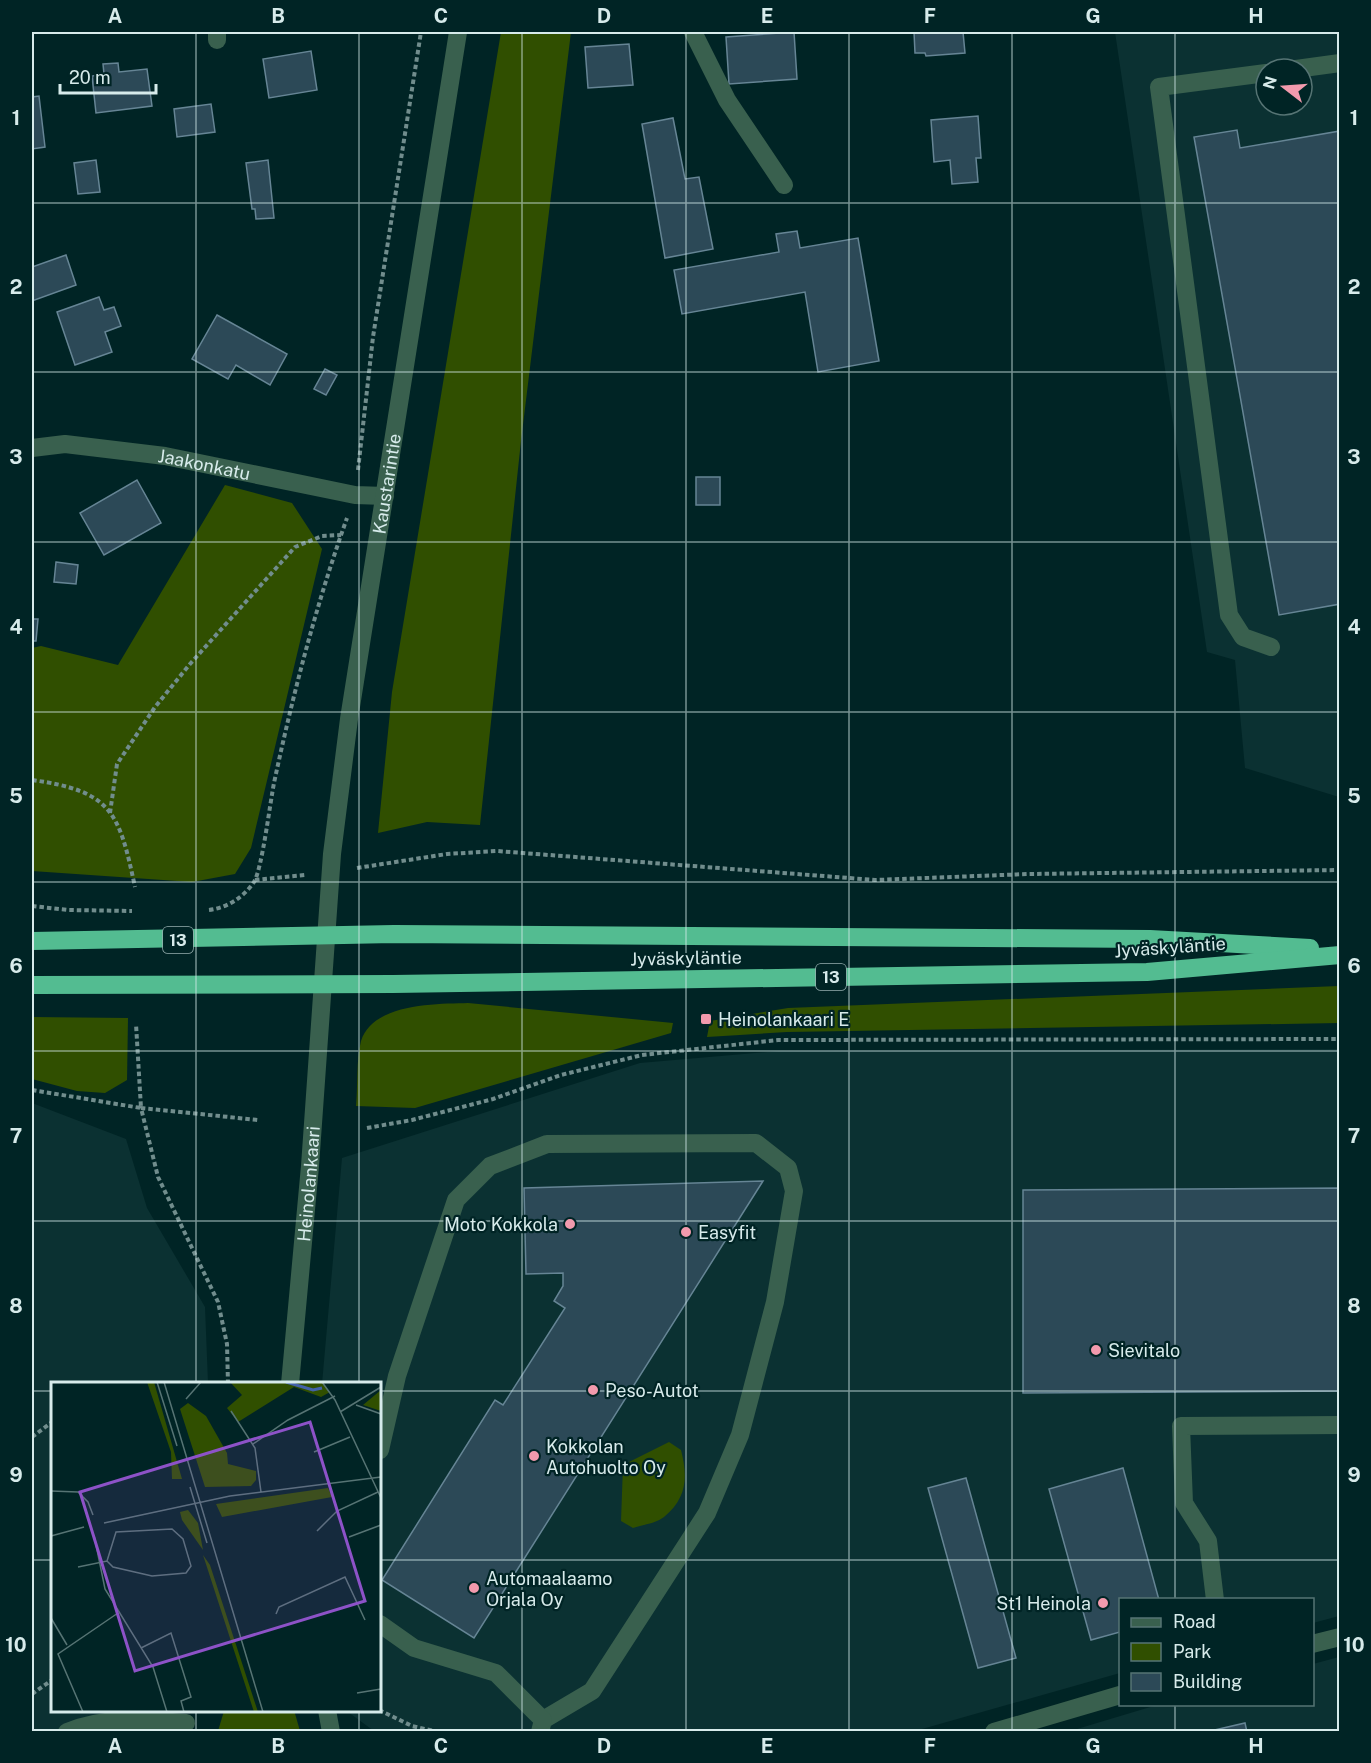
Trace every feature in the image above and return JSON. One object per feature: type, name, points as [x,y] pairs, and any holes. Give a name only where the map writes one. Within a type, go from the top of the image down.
[{"type":"highway","name":"Jyväskyläntie","points":[[32,941],[417,934],[1150,939],[1340,950]]},
{"type":"highway","name":"Jyväskyläntie","points":[[32,985],[321,984],[1147,972],[1340,955]]},
{"type":"street","name":"Kaustarintie","points":[[325,936],[330,873],[349,719],[458,32]]},
{"type":"street","points":[[693,32],[726,100],[783,185]]},
{"type":"street","points":[[1314,67],[1340,63]]},
{"type":"street","points":[[1254,75],[1159,87],[1229,615],[1243,637],[1271,647]]},
{"type":"street","name":"Jaakonkatu","points":[[33,444],[65,444],[165,456],[355,495],[385,496]]},
{"type":"street","name":"Heinolankaari","points":[[290,1382],[310,1166],[325,936]]},
{"type":"street","points":[[381,1446],[397,1376],[456,1200],[490,1166],[547,1144],[756,1143],[788,1168],[794,1191],[775,1302],[740,1435],[707,1513],[592,1691],[542,1726],[496,1673],[414,1648],[381,1625]]},
{"type":"street","points":[[1215,1598],[1208,1541],[1184,1503],[1181,1426],[1340,1425]]},
{"type":"street","points":[[1314,1644],[1340,1637]]},
{"type":"street","points":[[994,1731],[1119,1695]]},
{"type":"street","points":[[327,1712],[331,1731]]},
{"type":"street","points":[[67,1731],[85,1724],[130,1719],[187,1722]]},
{"type":"path","points":[[203,910],[237,901],[255,880],[299,680],[324,583],[355,495],[373,336],[421,32]]},
{"type":"path","points":[[110,813],[117,764],[155,707],[190,664],[296,547],[322,536],[341,536]]},
{"type":"path","points":[[32,780],[81,789],[98,798],[110,813],[124,839],[135,887]]},
{"type":"path","points":[[255,880],[330,873],[436,855],[497,851],[875,880],[1028,874],[1340,870]]},
{"type":"path","points":[[32,906],[68,910],[136,911]]},
{"type":"path","points":[[136,1024],[141,1108],[158,1177],[218,1302],[228,1344],[228,1382]]},
{"type":"path","points":[[367,1128],[436,1114],[493,1099],[561,1075],[642,1055],[778,1040],[971,1042],[1340,1039]]},
{"type":"path","points":[[32,1090],[141,1108],[258,1120]]},
{"type":"path","points":[[32,1437],[51,1423]]},
{"type":"path","points":[[32,1694],[51,1681]]},
{"type":"path","points":[[381,1711],[412,1726],[438,1731]]},
{"type":"shaded area","points":[[1115,32],[1339,32],[1339,797],[1245,768],[1235,660],[1207,652]]},
{"type":"shaded area","points":[[1339,1049],[1339,1616],[1314,1623],[1314,1598],[1119,1598],[1119,1673],[915,1731],[374,1731],[348,1712],[381,1712],[381,1382],[322,1382],[342,1158],[640,1063],[778,1051]]},
{"type":"shaded area","points":[[32,1103],[126,1139],[147,1208],[205,1307],[208,1382],[51,1382],[51,1712],[118,1712],[115,1731],[32,1732]]},
{"type":"shaded area","points":[[1339,1657],[1339,1731],[1067,1732],[1154,1706],[1314,1706],[1314,1664]]},
{"type":"green space","points":[[501,32],[571,32],[521,441],[480,825],[427,822],[378,833],[392,692]]},
{"type":"green space","points":[[225,485],[292,503],[322,549],[251,848],[235,874],[192,882],[32,871],[32,648],[41,646],[118,665]]},
{"type":"green space","points":[[1339,986],[1339,1023],[787,1032],[707,1037],[710,1021],[788,1008]]},
{"type":"green space","points":[[468,1003],[673,1023],[671,1033],[415,1108],[356,1106],[359,1049],[368,1028],[378,1019],[407,1008]]},
{"type":"green space","points":[[32,1017],[128,1018],[127,1080],[105,1093],[77,1091],[32,1079]]},
{"type":"green space","points":[[669,1442],[681,1450],[685,1478],[681,1495],[672,1510],[661,1519],[633,1528],[621,1521],[623,1465]]},
{"type":"green space","points":[[224,1712],[295,1712],[300,1731],[218,1731]]},
{"type":"building","points":[[794,32],[797,79],[729,84],[726,37]]},
{"type":"building","points":[[914,32],[963,32],[965,53],[926,56],[925,53],[915,53]]},
{"type":"building","points":[[629,44],[633,85],[588,88],[585,47]]},
{"type":"building","points":[[311,51],[317,90],[269,98],[263,59]]},
{"type":"building","points":[[118,63],[119,72],[147,69],[152,106],[96,113],[92,76],[104,74],[103,64]]},
{"type":"building","points":[[39,96],[45,147],[32,149],[32,97]]},
{"type":"building","points":[[211,104],[215,132],[177,137],[174,109]]},
{"type":"building","points":[[978,116],[981,158],[976,158],[978,182],[952,184],[950,160],[934,162],[931,120]]},
{"type":"building","points":[[673,118],[685,179],[699,177],[713,249],[665,258],[642,124]]},
{"type":"building","points":[[1237,130],[1240,148],[1340,131],[1340,604],[1279,615],[1194,137]]},
{"type":"building","points":[[96,160],[100,192],[78,194],[74,163]]},
{"type":"building","points":[[268,160],[274,218],[256,219],[255,209],[252,209],[246,163]]},
{"type":"building","points":[[797,231],[800,248],[858,238],[879,361],[818,372],[805,292],[682,314],[674,270],[779,252],[776,234]]},
{"type":"building","points":[[66,255],[76,285],[32,301],[32,267]]},
{"type":"building","points":[[99,297],[104,310],[114,307],[121,326],[105,332],[112,352],[75,365],[57,312]]},
{"type":"building","points":[[217,315],[287,354],[270,385],[236,365],[228,379],[192,359]]},
{"type":"building","points":[[325,369],[337,375],[326,395],[314,389]]},
{"type":"building","points":[[696,477],[720,477],[720,505],[696,505]]},
{"type":"building","points":[[137,480],[161,523],[104,555],[80,513]]},
{"type":"building","points":[[56,562],[78,565],[76,584],[54,582]]},
{"type":"building","points":[[32,619],[38,619],[36,641],[32,641]]},
{"type":"building","points":[[763,1181],[474,1638],[382,1580],[495,1400],[503,1405],[565,1308],[554,1301],[563,1286],[563,1273],[526,1274],[524,1188]]},
{"type":"building","points":[[1340,1188],[1340,1391],[1023,1393],[1023,1190]]},
{"type":"building","points":[[1123,1468],[1158,1598],[1119,1598],[1119,1632],[1091,1640],[1049,1489]]},
{"type":"building","points":[[966,1478],[1016,1658],[978,1668],[928,1488]]},
{"type":"building","points":[[1245,1723],[1247,1732],[1206,1732]]},
{"type":"place","name":"Heinolankaari E","points":[[706,1019]]},
{"type":"place","name":"Moto Kokkola","points":[[570,1224]]},
{"type":"place","name":"Easyfit","points":[[686,1232]]},
{"type":"place","name":"Sievitalo","points":[[1096,1350]]},
{"type":"place","name":"Peso-Autot","points":[[593,1390]]},
{"type":"place","name":"Kokkolan Autohuolto Oy","points":[[534,1456]]},
{"type":"place","name":"Automaalaamo Orjala Oy","points":[[474,1588]]},
{"type":"place","name":"St1 Heinola","points":[[1103,1603]]}]
